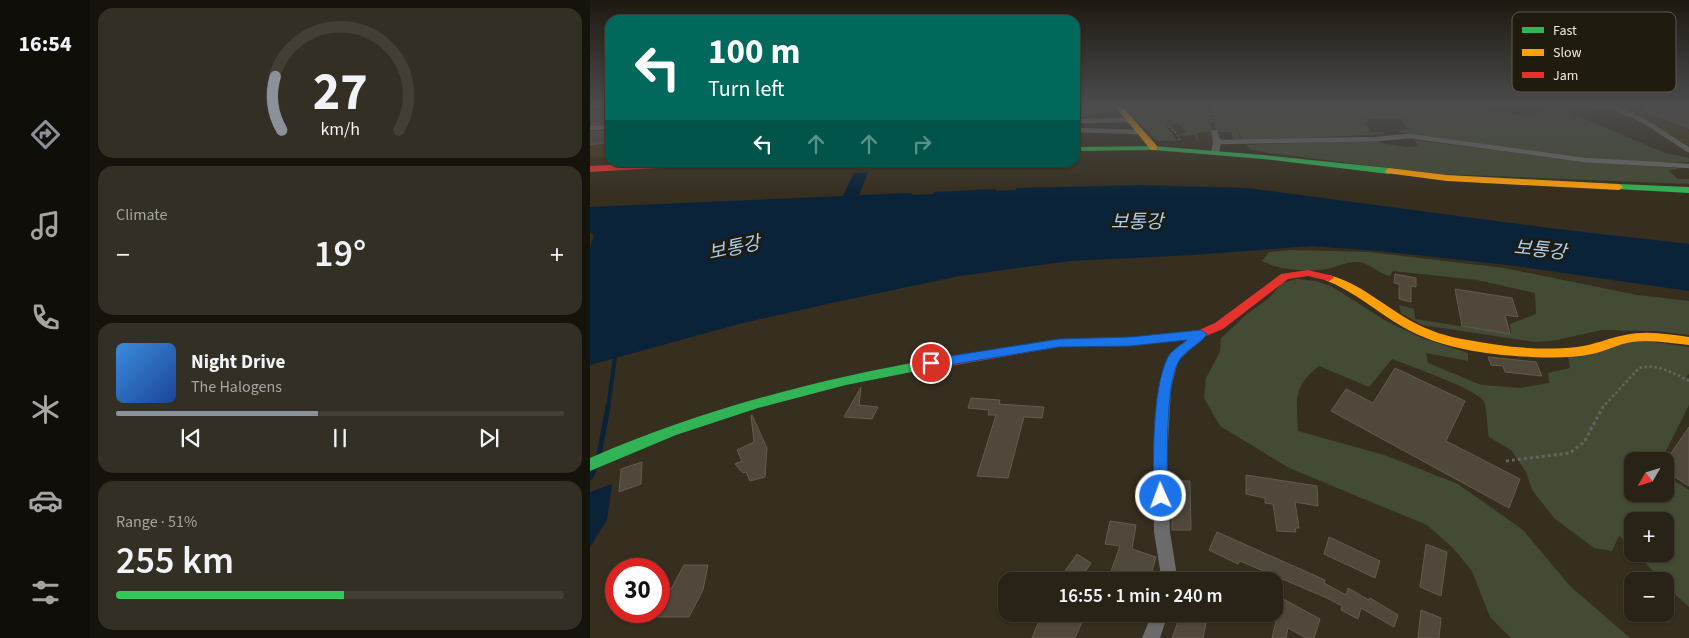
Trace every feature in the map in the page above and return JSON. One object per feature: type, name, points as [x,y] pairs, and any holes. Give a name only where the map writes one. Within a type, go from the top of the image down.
[{"type":"street","points":[[1142,135],[1154,148]]},
{"type":"street","points":[[1214,135],[1216,147]]},
{"type":"street","points":[[1080,149],[1216,147],[1437,178],[1689,190]]},
{"type":"street","points":[[590,168],[613,167]]},
{"type":"street","points":[[590,465],[718,415],[768,400],[881,372],[1059,343],[1130,342],[1201,334],[1219,326],[1285,276],[1315,274],[1357,291],[1412,328],[1439,338],[1468,344],[1522,352],[1548,353],[1591,350],[1618,340],[1648,335],[1689,341]]},
{"type":"street","points":[[1168,572],[1162,532],[1160,460],[1165,389],[1173,359],[1201,334]]},
{"type":"street","points":[[1151,638],[1157,622]]},
{"type":"lane","points":[[1666,135],[1688,148]]},
{"type":"lane","points":[[1216,147],[1409,136],[1553,156],[1642,165],[1689,166]]},
{"type":"path","points":[[1506,461],[1570,453],[1584,442],[1604,405],[1639,368],[1647,366],[1661,368],[1689,381]]},
{"type":"shaded area","points":[[590,135],[605,135],[605,157],[590,158]]},
{"type":"shaded area","points":[[1661,135],[1689,135],[1689,154]]},
{"type":"green space","points":[[1150,135],[1173,135],[1178,141],[1159,141]]},
{"type":"green space","points":[[1195,135],[1180,136],[1197,135],[1199,141],[1197,141]]},
{"type":"green space","points":[[1232,135],[1239,135],[1241,139],[1233,139]]},
{"type":"green space","points":[[1240,135],[1369,135],[1243,141]]},
{"type":"green space","points":[[1622,135],[1665,153],[1689,158],[1689,162],[1654,163],[1584,159],[1411,136]]},
{"type":"green space","points":[[1378,140],[1381,143],[1406,147],[1418,146],[1414,140],[1575,161],[1676,168],[1678,169],[1668,170],[1678,179],[1689,179],[1689,184],[1439,174],[1268,153],[1250,149],[1246,145]]},
{"type":"green space","points":[[1291,250],[1369,252],[1504,268],[1637,295],[1689,301],[1689,335],[1657,331],[1602,330],[1552,341],[1535,342],[1422,325],[1401,313],[1399,305],[1414,309],[1415,319],[1511,334],[1510,324],[1536,314],[1535,293],[1477,280],[1393,271],[1390,276],[1358,262],[1346,263],[1327,269],[1293,270],[1262,261],[1269,252]]},
{"type":"green space","points":[[1297,279],[1316,281],[1331,286],[1386,321],[1422,338],[1468,353],[1468,361],[1426,353],[1428,363],[1481,385],[1520,388],[1549,383],[1548,373],[1570,368],[1568,356],[1629,342],[1654,342],[1689,347],[1689,374],[1686,377],[1689,378],[1689,405],[1666,452],[1624,452],[1624,502],[1674,502],[1674,481],[1689,490],[1689,607],[1674,593],[1674,572],[1654,572],[1644,562],[1674,562],[1674,512],[1624,512],[1624,541],[1619,536],[1612,551],[1594,548],[1555,519],[1532,490],[1526,472],[1511,450],[1489,437],[1483,400],[1468,390],[1426,372],[1392,359],[1369,387],[1319,366],[1310,374],[1300,388],[1297,402],[1298,431],[1384,455],[1458,484],[1523,530],[1570,586],[1630,638],[1511,638],[1490,617],[1472,571],[1453,548],[1427,525],[1289,468],[1220,426],[1204,398],[1206,378],[1220,352],[1221,338],[1247,314],[1269,298],[1282,283]]},
{"type":"water","name":"보통강","points":[[868,172],[859,195],[912,193],[912,195],[996,189],[996,191],[1016,190],[1016,188],[1142,185],[1247,188],[1557,229],[1689,244],[1689,291],[1516,266],[1379,251],[1311,246],[1193,255],[1071,261],[959,276],[827,304],[739,324],[590,365],[590,248],[594,235],[590,232],[590,207],[843,196],[854,173]]},
{"type":"water","points":[[612,484],[607,520],[590,547],[590,492]]},
{"type":"building","points":[[590,135],[605,135],[604,143],[590,145]]},
{"type":"building","points":[[1395,274],[1416,278],[1416,287],[1411,286],[1411,302],[1399,299],[1399,284],[1394,283]]},
{"type":"building","points":[[1455,289],[1512,298],[1518,317],[1505,315],[1510,334],[1462,326]]},
{"type":"building","points":[[1488,357],[1536,362],[1542,376],[1505,372],[1503,366],[1491,365]]},
{"type":"building","points":[[1395,368],[1465,401],[1446,441],[1520,479],[1509,508],[1331,411],[1346,389],[1373,403]]},
{"type":"building","points":[[861,387],[859,405],[878,407],[872,419],[844,417]]},
{"type":"building","points":[[971,398],[1000,400],[999,404],[1044,407],[1042,418],[1024,417],[1008,478],[977,476],[996,415],[988,415],[989,410],[968,408]]},
{"type":"building","points":[[752,415],[767,448],[765,477],[750,481],[746,472],[743,473],[735,464],[742,461],[737,450],[754,442]]},
{"type":"building","points":[[1689,427],[1689,486],[1674,477],[1674,452],[1672,452]]},
{"type":"building","points":[[642,462],[641,484],[619,492],[621,469]]},
{"type":"building","points":[[1246,475],[1317,486],[1318,506],[1295,502],[1299,528],[1295,528],[1296,532],[1277,531],[1273,504],[1265,503],[1265,498],[1246,494]]},
{"type":"building","points":[[1172,481],[1190,481],[1191,530],[1172,530]]},
{"type":"building","points":[[1110,521],[1136,525],[1132,549],[1156,557],[1152,571],[1155,572],[1111,572],[1120,546],[1105,544]]},
{"type":"building","points":[[1217,532],[1325,580],[1324,583],[1346,595],[1348,588],[1369,600],[1370,598],[1398,615],[1394,627],[1361,608],[1358,619],[1341,610],[1342,606],[1327,598],[1283,579],[1283,572],[1266,572],[1240,561],[1238,564],[1209,550]]},
{"type":"building","points":[[1329,537],[1380,561],[1375,578],[1324,554]]},
{"type":"building","points":[[1426,544],[1447,552],[1441,596],[1420,587]]},
{"type":"building","points":[[1077,554],[1091,563],[1085,572],[1064,572]]},
{"type":"building","points":[[684,565],[708,565],[703,590],[689,617],[670,617],[670,591]]},
{"type":"building","points":[[1283,599],[1320,619],[1314,638],[1306,638],[1288,628],[1286,638],[1272,638],[1276,622],[1283,622]]},
{"type":"building","points":[[1421,610],[1441,618],[1439,638],[1418,638]]},
{"type":"building","points":[[1039,622],[1082,622],[1075,638],[1032,638]]},
{"type":"building","points":[[1178,622],[1206,622],[1203,638],[1172,638]]},
{"type":"waterway","points":[[608,408],[615,357]]},
{"type":"waterway","points":[[599,455],[608,407]]},
{"type":"waterway","points":[[590,478],[595,469]]},
{"type":"traffic: fast","points":[[1080,149],[1154,148],[1263,157],[1389,171]]},
{"type":"traffic: fast","points":[[1619,187],[1689,190]]},
{"type":"traffic: fast","points":[[590,465],[671,431],[758,402],[846,380],[933,364]]},
{"type":"traffic: slow","points":[[1143,135],[1154,148]]},
{"type":"traffic: slow","points":[[1389,171],[1447,178],[1619,187]]},
{"type":"traffic: slow","points":[[1329,278],[1350,287],[1415,328],[1457,343],[1518,352],[1561,353],[1594,349],[1620,340],[1641,337],[1689,341]]},
{"type":"traffic: jam","points":[[590,169],[629,167]]},
{"type":"traffic: jam","points":[[933,364],[1059,343],[1130,342],[1201,334],[1219,326],[1285,276],[1308,273],[1329,278]]},
{"type":"route","points":[[931,363],[1059,343],[1130,342],[1201,334],[1173,359],[1165,389],[1160,460],[1161,496]]}]
